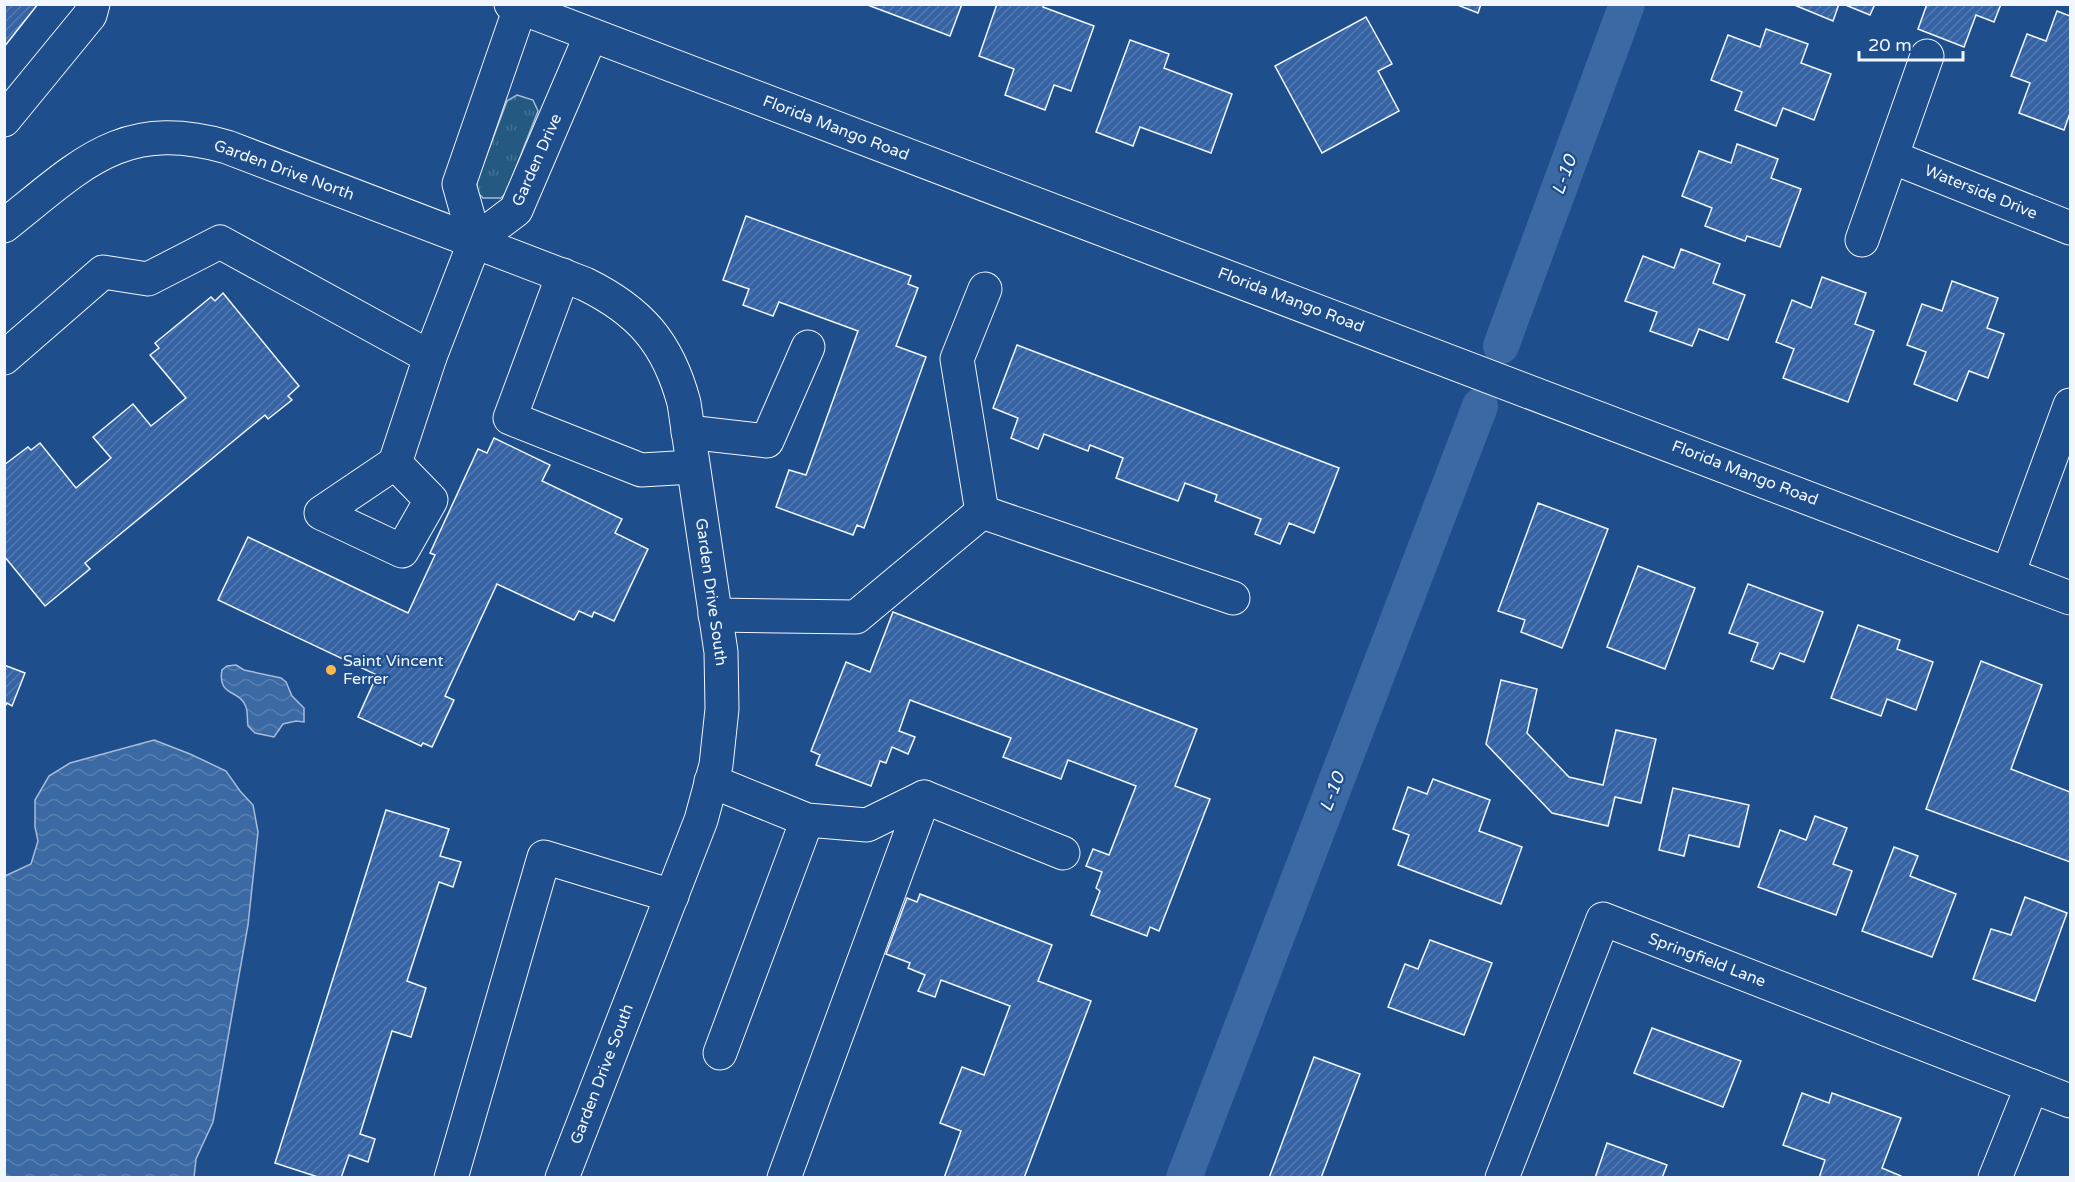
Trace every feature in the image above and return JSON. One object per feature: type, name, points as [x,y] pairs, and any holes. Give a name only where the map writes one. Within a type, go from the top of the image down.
[{"type":"street","points":[[4,120],[90,15],[93,4]]},
{"type":"street","points":[[395,463],[430,357],[475,241],[459,184],[516,6]]},
{"type":"street","name":"Florida Mango Road","points":[[516,6],[2070,598]]},
{"type":"street","name":"Garden Drive","points":[[475,241],[516,210],[591,35]]},
{"type":"street","points":[[1862,240],[1927,56]]},
{"type":"street","name":"Garden Drive North","points":[[4,226],[75,169],[98,155],[148,138],[175,136],[227,147],[475,241]]},
{"type":"street","name":"Waterside Drive","points":[[1892,157],[2070,228]]},
{"type":"street","name":"Garden Drive South","points":[[475,241],[610,296],[632,312],[651,331],[665,353],[677,377],[684,403],[721,652],[722,709],[716,765],[701,820],[562,1178]]},
{"type":"street","points":[[4,358],[103,272],[148,279],[220,242],[430,357]]},
{"type":"street","points":[[562,275],[510,417],[641,470],[693,467]]},
{"type":"street","points":[[982,512],[957,359],[985,289]]},
{"type":"street","points":[[688,432],[767,441],[808,347]]},
{"type":"street","points":[[2008,574],[2070,405]]},
{"type":"street","points":[[982,512],[1233,598]]},
{"type":"street","points":[[715,615],[856,617],[982,512]]},
{"type":"street","points":[[711,781],[807,820],[867,825],[924,797],[1063,853]]},
{"type":"street","points":[[784,1178],[924,797]]},
{"type":"street","points":[[720,1053],[807,820]]},
{"type":"street","points":[[451,1178],[544,856],[672,896]]},
{"type":"street","name":"Springfield Lane","points":[[1502,1178],[1603,919],[2070,1101]]},
{"type":"street","points":[[1995,1178],[2032,1086]]},
{"type":"green space","points":[[517,95],[533,100],[538,111],[506,193],[501,198],[483,198],[477,192],[477,181],[507,101]]},
{"type":"water","points":[[236,665],[244,670],[281,678],[286,682],[292,696],[304,708],[304,722],[283,724],[274,737],[255,733],[248,726],[247,709],[243,701],[226,689],[221,679],[222,670],[227,666]]},
{"type":"water","points":[[154,740],[226,771],[253,805],[258,832],[248,925],[213,1122],[196,1159],[194,1178],[5,1177],[5,876],[31,864],[38,841],[35,827],[35,800],[49,776],[70,763]]},
{"type":"building","points":[[4,4],[38,4],[4,47]]},
{"type":"building","points":[[865,4],[962,4],[950,36]]},
{"type":"building","points":[[997,4],[1044,4],[1043,7],[1094,26],[1071,91],[1054,85],[1045,110],[1005,95],[1014,69],[979,56]]},
{"type":"building","points":[[1455,4],[1481,4],[1478,13]]},
{"type":"building","points":[[1792,4],[1839,4],[1833,21]]},
{"type":"building","points":[[1843,4],[1875,4],[1870,15]]},
{"type":"building","points":[[1927,4],[2001,4],[1994,22],[1976,15],[1964,47],[1918,29]]},
{"type":"building","points":[[2057,11],[2070,16],[2070,113],[2064,130],[2019,113],[2030,83],[2011,76],[2027,34],[2046,41]]},
{"type":"building","points":[[1366,17],[1392,64],[1378,71],[1399,111],[1322,153],[1275,66]]},
{"type":"building","points":[[1766,29],[1808,44],[1801,63],[1831,74],[1814,120],[1783,108],[1776,126],[1735,110],[1742,92],[1711,80],[1728,35],[1760,47]]},
{"type":"building","points":[[1130,40],[1169,54],[1164,68],[1232,94],[1211,153],[1140,127],[1133,146],[1096,132]]},
{"type":"building","points":[[1737,144],[1778,159],[1771,178],[1801,189],[1780,247],[1747,236],[1745,241],[1705,226],[1712,208],[1682,196],[1699,151],[1731,163]]},
{"type":"building","points":[[746,216],[911,276],[908,284],[918,288],[896,346],[926,357],[864,528],[857,525],[853,535],[776,507],[789,470],[806,475],[858,331],[779,302],[773,316],[743,305],[749,289],[723,280]]},
{"type":"building","points":[[1681,249],[1720,264],[1713,283],[1745,295],[1728,340],[1699,329],[1692,346],[1650,331],[1657,312],[1625,301],[1643,256],[1674,268]]},
{"type":"building","points":[[1822,277],[1866,293],[1855,324],[1874,331],[1848,402],[1783,378],[1794,349],[1776,342],[1792,300],[1811,308]]},
{"type":"building","points":[[1952,281],[1998,298],[1987,328],[2004,334],[1988,378],[1969,371],[1957,401],[1914,384],[1926,352],[1907,345],[1922,304],[1942,311]]},
{"type":"building","points":[[223,293],[299,386],[288,396],[292,400],[268,419],[265,415],[85,563],[90,569],[45,606],[4,556],[4,465],[28,447],[31,450],[40,443],[76,488],[111,458],[93,437],[133,404],[151,426],[186,398],[150,355],[159,348],[155,343],[211,297],[215,301]]},
{"type":"building","points":[[1017,345],[1339,468],[1314,533],[1289,523],[1280,544],[1255,534],[1261,519],[1215,501],[1217,495],[1185,483],[1178,501],[1116,478],[1123,458],[1090,445],[1088,451],[1044,434],[1038,449],[1011,438],[1018,418],[993,408]]},
{"type":"building","points":[[494,438],[550,465],[542,481],[622,519],[615,533],[648,549],[614,621],[594,612],[592,617],[579,611],[574,620],[497,584],[445,696],[454,700],[432,747],[423,743],[421,746],[358,717],[377,675],[218,600],[248,537],[408,613],[435,555],[430,553],[478,449],[487,453]]},
{"type":"building","points":[[1538,503],[1608,529],[1562,648],[1521,632],[1525,620],[1498,611]]},
{"type":"building","points":[[1638,566],[1695,588],[1665,669],[1607,647]]},
{"type":"building","points":[[1748,584],[1823,612],[1804,662],[1780,653],[1773,669],[1751,661],[1758,643],[1729,633]]},
{"type":"building","points":[[893,612],[1197,729],[1175,786],[1210,799],[1159,931],[1150,927],[1147,936],[1091,915],[1100,891],[1096,888],[1102,872],[1086,866],[1093,849],[1109,855],[1136,786],[1068,760],[1061,779],[1003,757],[1011,738],[910,700],[899,731],[915,737],[908,754],[892,747],[886,763],[880,761],[871,786],[816,765],[820,755],[811,751],[846,662],[870,672]]},
{"type":"building","points":[[1858,625],[1900,640],[1897,649],[1933,662],[1916,710],[1887,699],[1881,716],[1831,698]]},
{"type":"building","points":[[1981,661],[2042,685],[2011,769],[2070,792],[2070,862],[1926,809]]},
{"type":"building","points":[[4,665],[25,673],[12,706],[7,703],[4,708]]},
{"type":"building","points":[[1501,680],[1537,689],[1527,733],[1569,777],[1603,785],[1616,730],[1656,739],[1641,803],[1615,797],[1608,826],[1552,813],[1486,744]]},
{"type":"building","points":[[1433,779],[1490,800],[1479,831],[1522,847],[1501,904],[1398,865],[1409,835],[1393,829],[1408,787],[1427,794]]},
{"type":"building","points":[[1673,788],[1749,805],[1739,847],[1689,835],[1684,856],[1659,850]]},
{"type":"building","points":[[386,810],[449,829],[440,856],[461,862],[453,887],[439,882],[407,981],[426,988],[411,1037],[392,1031],[360,1134],[375,1139],[368,1162],[349,1155],[341,1178],[321,1178],[275,1163]]},
{"type":"building","points":[[1815,816],[1847,828],[1833,864],[1852,871],[1836,915],[1758,887],[1780,830],[1806,840]]},
{"type":"building","points":[[1894,847],[1918,856],[1910,876],[1956,894],[1932,957],[1862,931]]},
{"type":"building","points":[[920,894],[1052,945],[1038,981],[1091,1001],[1024,1178],[944,1178],[961,1131],[940,1123],[962,1067],[984,1075],[1010,1006],[941,980],[935,997],[918,991],[925,975],[908,968],[910,963],[886,954],[907,898],[917,902]]},
{"type":"building","points":[[2025,897],[2067,913],[2035,1001],[1973,979],[1991,929],[2011,935]]},
{"type":"building","points":[[1430,940],[1492,963],[1464,1035],[1388,1007],[1405,964],[1418,969]]},
{"type":"building","points":[[1652,1028],[1741,1061],[1723,1107],[1634,1073]]},
{"type":"building","points":[[1314,1057],[1360,1074],[1321,1178],[1269,1178]]},
{"type":"building","points":[[1802,1093],[1829,1103],[1832,1093],[1901,1118],[1882,1168],[1901,1178],[1819,1178],[1825,1160],[1783,1145]]},
{"type":"building","points":[[1607,1143],[1667,1165],[1662,1178],[1595,1178]]},
{"type":"waterway","name":"L-10","points":[[1501,346],[1627,4]]},
{"type":"waterway","name":"L-10","points":[[1184,1178],[1480,406]]},
{"type":"place","name":"Saint Vincent Ferrer","points":[[331,670]]}]
